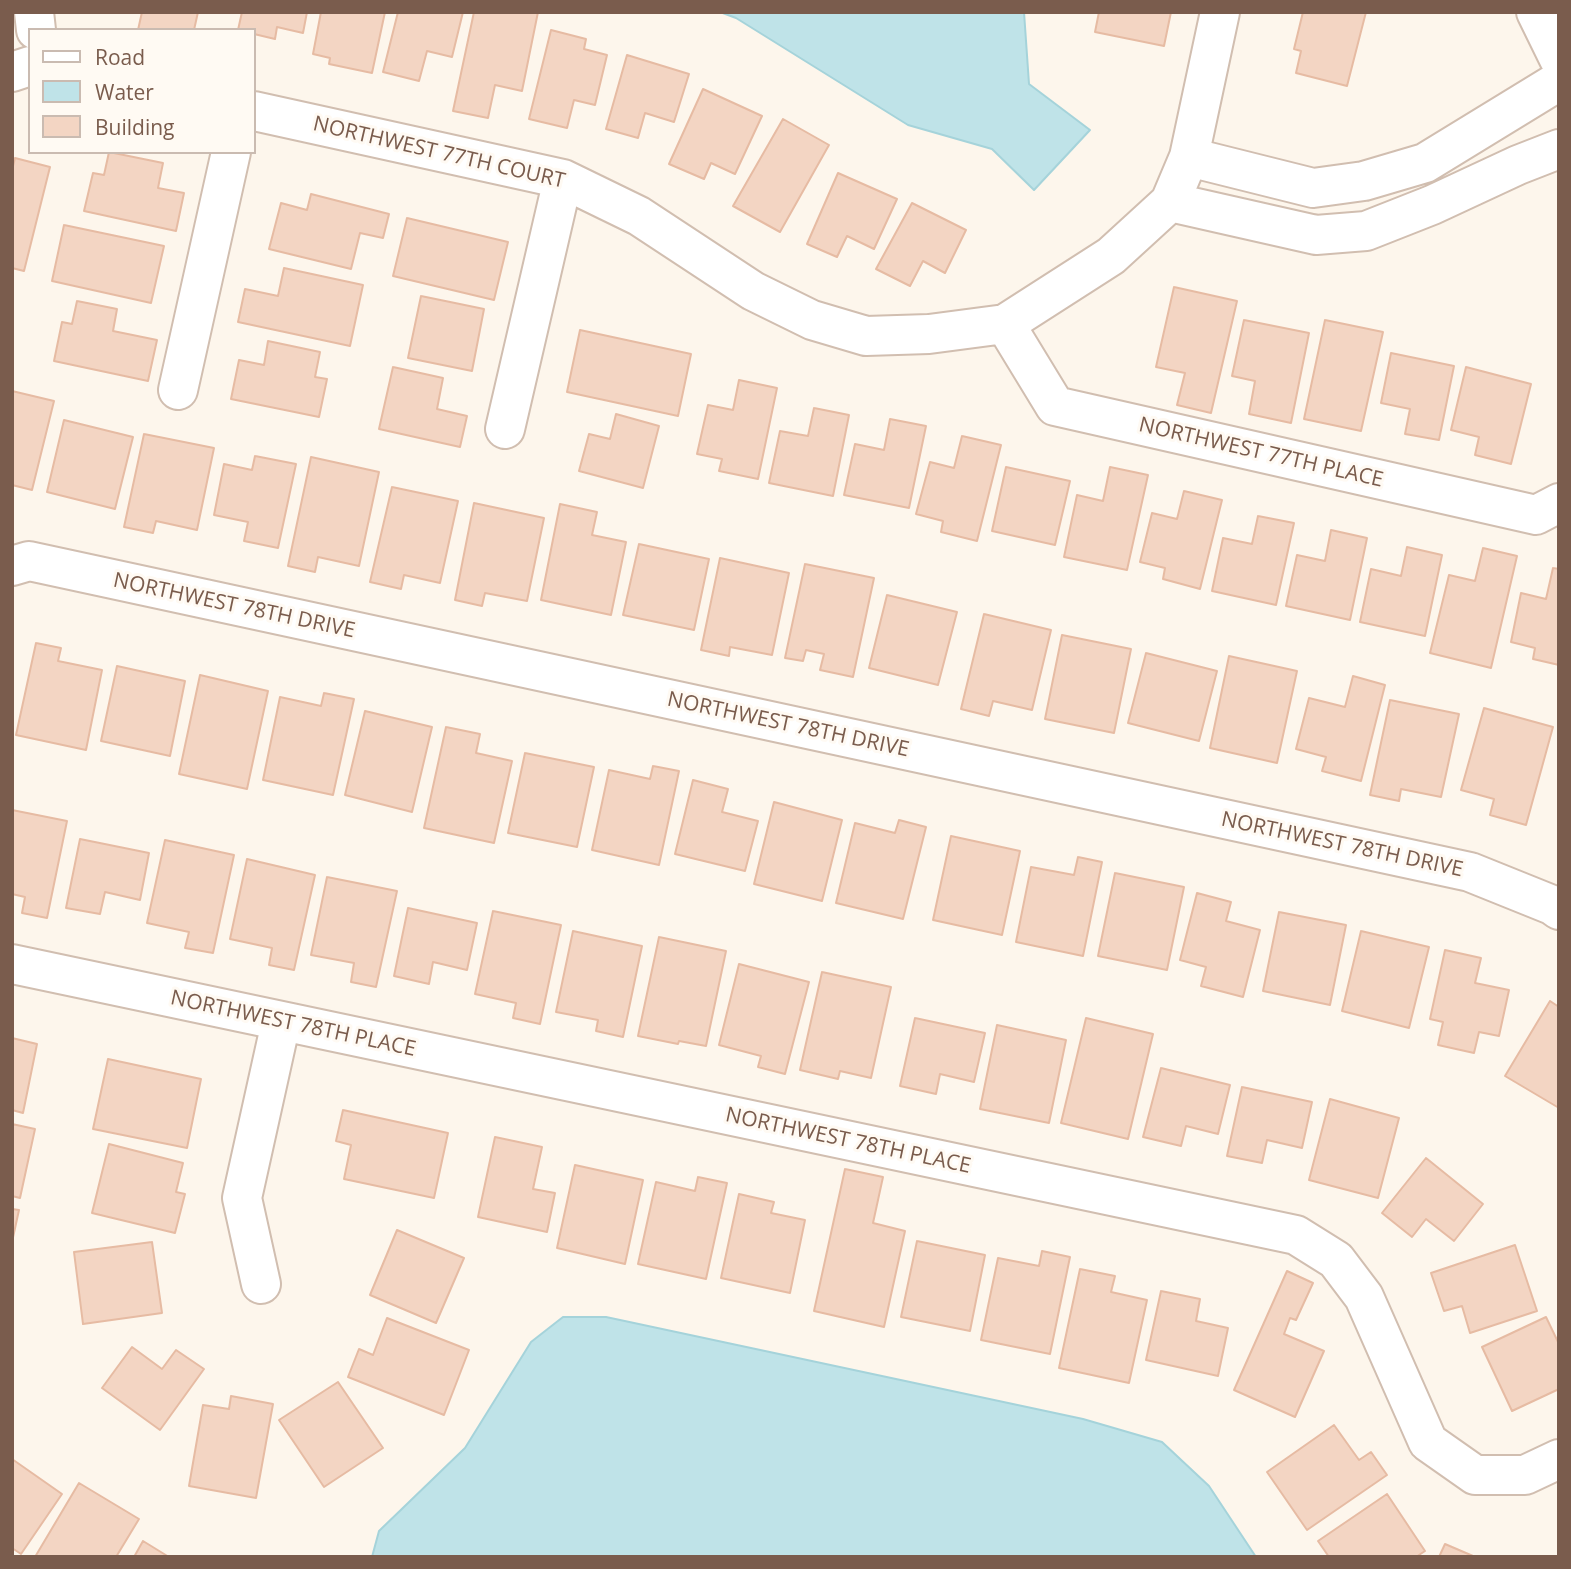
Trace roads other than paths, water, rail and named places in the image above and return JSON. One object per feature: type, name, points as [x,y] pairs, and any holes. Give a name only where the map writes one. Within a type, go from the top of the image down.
[{"type":"street","points":[[1005,324],[1111,256],[1170,202],[1189,157],[1220,12]]},
{"type":"street","points":[[1536,12],[1559,59]]},
{"type":"street","points":[[1189,157],[1313,188],[1364,181],[1425,163],[1559,82]]},
{"type":"street","name":"NORTHWEST 77TH COURT","points":[[256,111],[563,179],[639,216],[753,290],[812,320],[866,336],[929,334],[1005,324]]},
{"type":"street","points":[[1170,202],[1316,235],[1366,230],[1432,205],[1559,149]]},
{"type":"street","points":[[178,390],[230,154]]},
{"type":"street","points":[[505,429],[563,179]]},
{"type":"street","name":"NORTHWEST 77TH PLACE","points":[[1005,324],[1055,407],[1536,515],[1559,503]]},
{"type":"street","name":"NORTHWEST 78TH DRIVE","points":[[12,566],[29,561],[1470,872],[1559,910]]},
{"type":"street","name":"NORTHWEST 78TH PLACE","points":[[12,964],[1296,1235],[1336,1260],[1364,1297],[1428,1442],[1475,1475],[1525,1475],[1559,1459]]},
{"type":"street","points":[[261,1284],[243,1199],[281,1022]]},
{"type":"water","points":[[720,12],[1024,12],[1029,84],[1090,130],[1034,190],[992,149],[908,125],[736,18]]},
{"type":"water","points":[[563,1317],[606,1317],[1083,1419],[1162,1442],[1209,1486],[1256,1557],[372,1557],[379,1531],[465,1448],[531,1342]]}]
